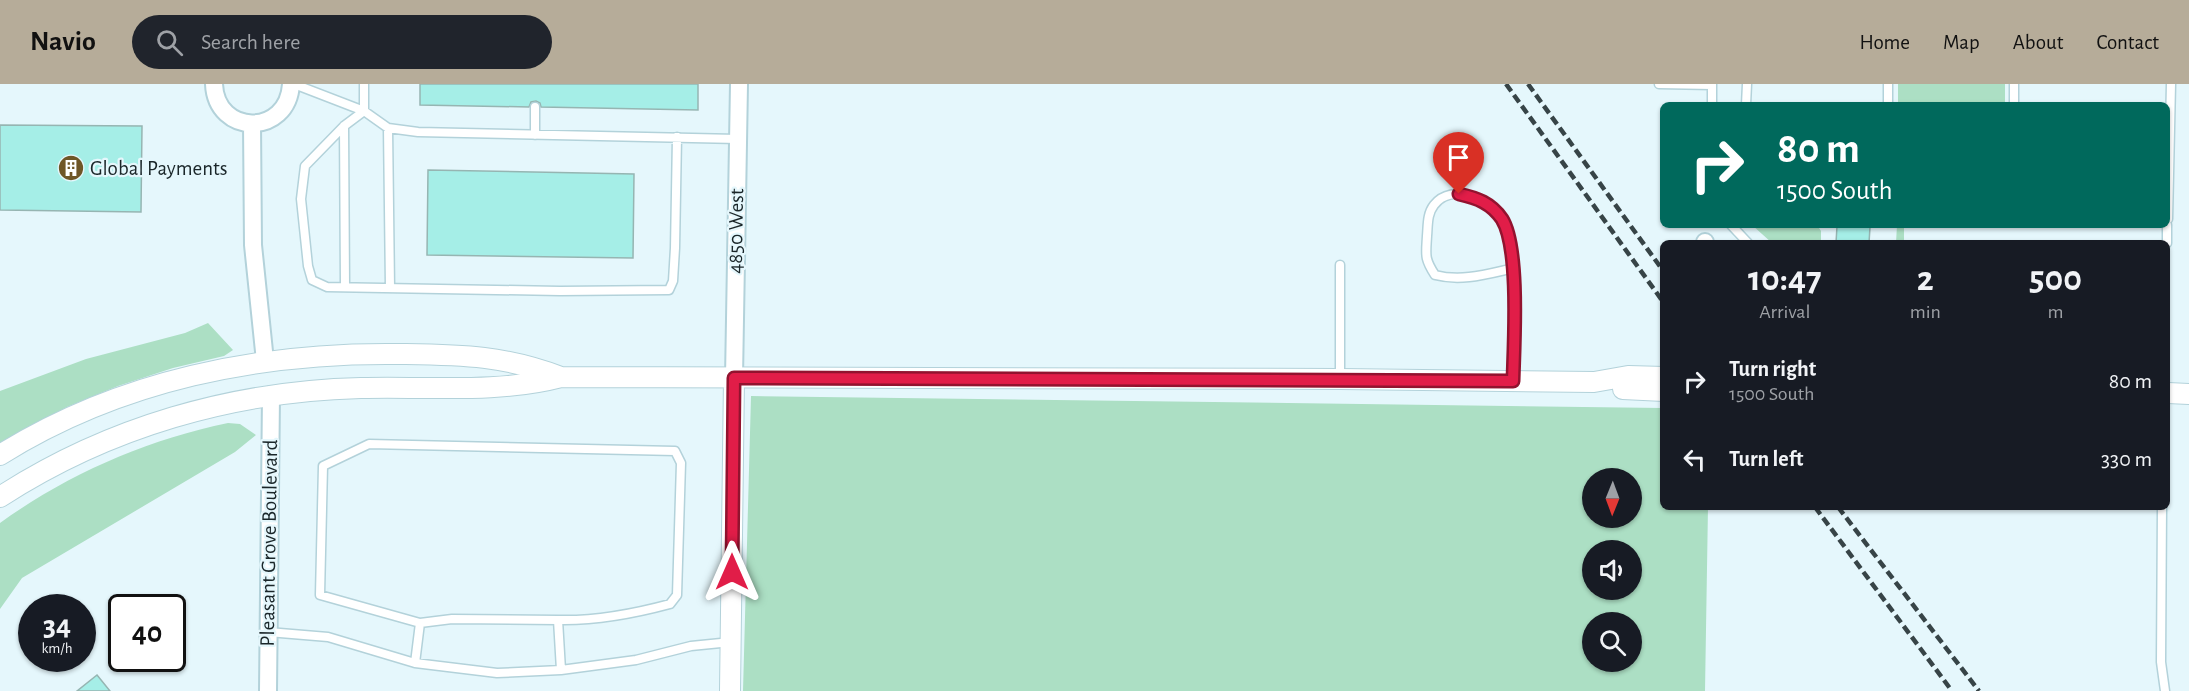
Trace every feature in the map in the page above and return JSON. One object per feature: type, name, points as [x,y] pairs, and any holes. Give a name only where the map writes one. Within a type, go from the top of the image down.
[{"type":"street","points":[[214,84],[217,100],[227,115],[235,120],[252,124],[270,120],[277,115],[288,101],[293,84]]},
{"type":"street","name":"4850 West","points":[[734,378],[739,84]]},
{"type":"street","points":[[252,124],[253,245],[265,362]]},
{"type":"street","points":[[0,455],[65,420],[136,392],[203,372],[265,362],[347,355],[460,355],[500,359],[561,377]]},
{"type":"street","points":[[0,497],[56,464],[128,432],[202,409],[271,395],[359,388],[508,387],[561,377],[1594,382],[1628,376],[1660,377]]},
{"type":"street","points":[[730,691],[734,378]]},
{"type":"street","points":[[1594,382],[1629,390],[1660,391]]},
{"type":"street","points":[[2170,393],[2189,394]]},
{"type":"street","name":"Pleasant Grove Boulevard","points":[[268,691],[271,395]]},
{"type":"lane","points":[[293,84],[364,111],[388,128],[418,132],[738,139]]},
{"type":"lane","points":[[364,84],[364,111]]},
{"type":"lane","points":[[1659,84],[1712,85],[1712,102]]},
{"type":"lane","points":[[1746,102],[1747,84]]},
{"type":"lane","points":[[1888,84],[1888,102]]},
{"type":"lane","points":[[2014,84],[2014,102]]},
{"type":"lane","points":[[2170,84],[2170,102]]},
{"type":"lane","points":[[535,107],[535,135]]},
{"type":"lane","points":[[364,111],[344,126],[305,166],[301,199],[308,266],[312,280],[327,287],[560,291],[669,290],[673,281],[675,248],[677,137]]},
{"type":"lane","points":[[344,126],[345,287]]},
{"type":"lane","points":[[388,128],[390,288]]},
{"type":"lane","points":[[1513,381],[1514,268],[1503,220],[1480,199],[1459,194],[1446,196],[1435,204],[1428,215],[1426,260],[1435,274],[1447,278],[1466,279],[1514,268]]},
{"type":"lane","points":[[1734,228],[1745,240]]},
{"type":"lane","points":[[1340,265],[1340,380]]},
{"type":"lane","points":[[369,444],[675,451],[681,463],[677,595],[670,604],[632,614],[586,621],[558,620],[452,619],[420,623],[321,595],[323,466],[369,444]]},
{"type":"lane","points":[[2162,510],[2161,662],[2165,691]]},
{"type":"lane","points":[[558,620],[561,669]]},
{"type":"lane","points":[[416,663],[420,623]]},
{"type":"lane","points":[[268,632],[328,637],[416,663],[497,673],[561,669],[636,660],[691,646],[732,642]]},
{"type":"green space","points":[[1898,84],[2005,84],[2005,102],[1898,102]]},
{"type":"green space","points":[[1755,228],[1819,228],[1821,231],[1821,240],[1769,240]]},
{"type":"green space","points":[[1897,228],[1904,228],[1904,240],[1896,240]]},
{"type":"green space","points":[[208,323],[233,350],[224,356],[173,368],[118,386],[67,407],[0,444],[0,391],[86,359],[185,333]]},
{"type":"green space","points":[[751,396],[1660,408],[1660,510],[1708,510],[1705,691],[743,691]]},
{"type":"green space","points":[[228,423],[240,424],[256,435],[235,452],[22,578],[0,609],[0,523],[53,489],[109,461],[167,439]]},
{"type":"building","points":[[420,84],[698,84],[698,110],[541,107],[536,101],[531,102],[529,107],[420,105]]},
{"type":"building","name":"Global Payments","points":[[0,125],[142,126],[141,212],[0,210]]},
{"type":"building","points":[[428,170],[634,174],[633,258],[427,255]]},
{"type":"building","points":[[1837,228],[1870,228],[1869,240],[1836,240]]},
{"type":"building","points":[[97,675],[110,691],[77,691]]},
{"type":"railway","points":[[1506,84],[1660,297]]},
{"type":"railway","points":[[1528,84],[1660,266]]},
{"type":"railway","points":[[1817,510],[1952,691]]},
{"type":"railway","points":[[1840,510],[1979,691]]},
{"type":"place","name":"Global Payments","points":[[71,168]]},
{"type":"route","points":[[732,572],[734,378],[1513,381],[1514,268],[1509,240],[1503,220],[1492,208],[1480,199],[1459,194]]}]
